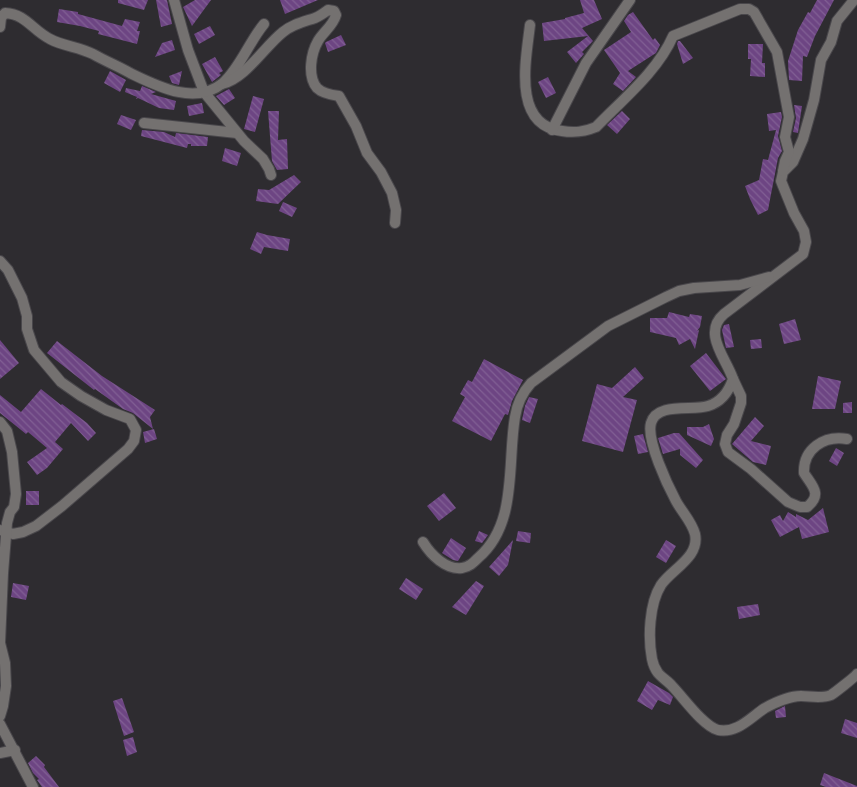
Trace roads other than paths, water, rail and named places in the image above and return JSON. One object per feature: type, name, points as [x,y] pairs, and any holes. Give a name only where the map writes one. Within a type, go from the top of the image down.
[{"type":"street","points":[[174,0],[188,50],[204,92],[237,133],[263,159],[271,175]]},
{"type":"street","points":[[552,130],[586,63],[630,0]]},
{"type":"street","points":[[783,172],[793,162],[803,139],[814,100],[821,60],[837,21],[854,0]]},
{"type":"street","points":[[530,26],[524,71],[526,98],[537,120],[552,130],[584,132],[596,127],[666,52],[673,36],[740,9],[750,9],[754,12],[777,52],[788,116],[786,137],[789,152],[781,181],[794,213],[804,231],[806,242],[802,254],[716,322],[714,334],[717,344],[741,396],[742,403],[734,424],[726,435],[725,444],[728,452],[751,469],[788,502],[800,507],[807,507],[815,497],[815,490],[804,473],[805,459],[810,451],[823,441],[840,438],[847,439]]},
{"type":"street","points":[[0,27],[1,18],[5,13],[18,15],[24,18],[38,32],[52,40],[92,54],[154,84],[181,92],[204,92],[229,82],[239,75],[289,28],[318,17],[328,10],[334,11],[336,15],[334,20],[321,36],[314,50],[312,78],[316,87],[339,96],[356,126],[367,153],[381,172],[394,197],[396,223]]},
{"type":"street","points":[[222,84],[234,70],[251,40],[264,24]]},
{"type":"street","points":[[144,123],[237,133]]},
{"type":"street","points":[[0,261],[8,270],[22,298],[27,316],[27,329],[34,350],[61,382],[106,410],[130,419],[136,430],[134,441],[128,449],[36,526],[24,532],[13,534],[3,532]]},
{"type":"street","points":[[423,542],[436,557],[448,566],[456,569],[468,567],[483,554],[494,539],[502,522],[508,494],[515,417],[519,401],[531,383],[608,326],[666,296],[694,288],[740,285],[775,275]]},
{"type":"street","points":[[733,379],[730,388],[716,402],[707,407],[688,407],[662,411],[652,418],[650,426],[654,450],[667,483],[695,535],[694,546],[689,558],[660,586],[653,607],[650,627],[654,667],[708,724],[718,730],[740,726],[767,708],[790,698],[832,695],[857,674]]},
{"type":"street","points":[[0,422],[8,431],[16,494],[14,507],[3,532],[0,643],[5,663],[6,686],[0,716]]},
{"type":"street","points":[[0,724],[33,787]]},
{"type":"street","points":[[0,753],[15,750]]}]
